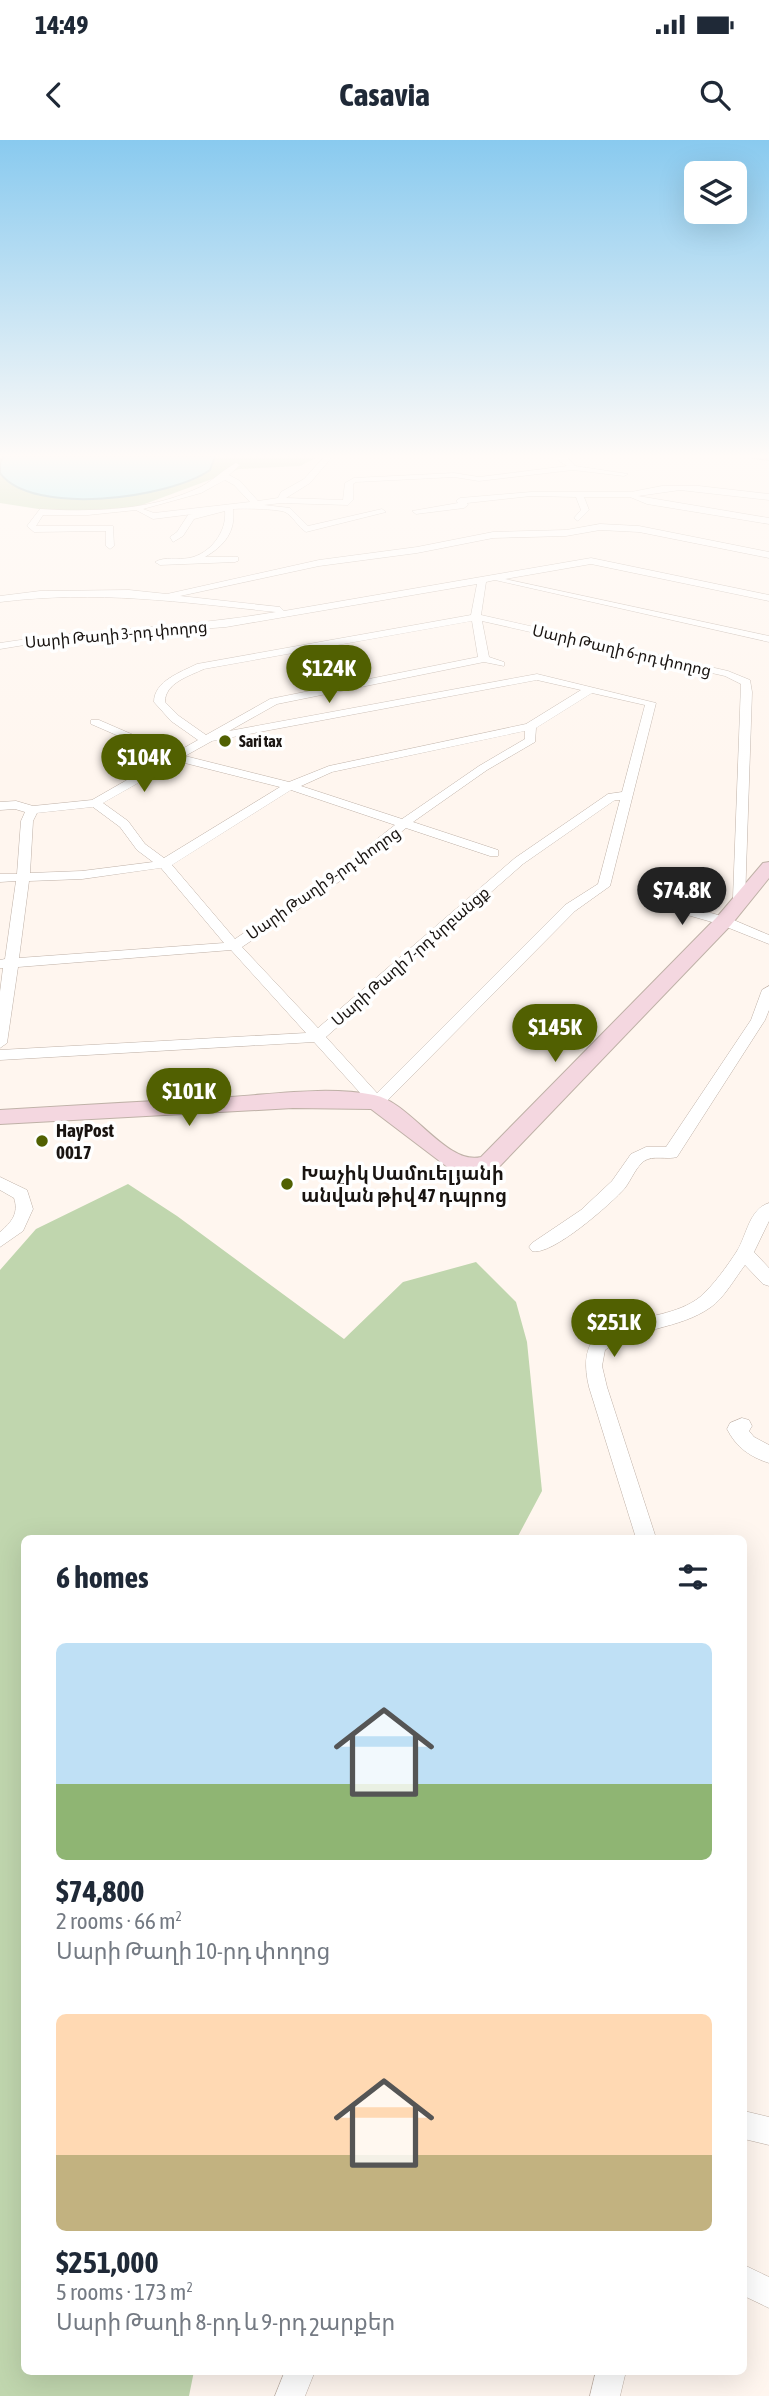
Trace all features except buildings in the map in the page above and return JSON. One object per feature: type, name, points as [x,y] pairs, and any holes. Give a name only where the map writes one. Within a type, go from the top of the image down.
[{"type":"street","points":[[160,562],[182,561]]},
{"type":"street","points":[[172,595],[332,561]]},
{"type":"street","name":"Սարի Թաղի 3-րդ փողոց","points":[[0,646],[55,637],[226,624],[599,561]]},
{"type":"street","name":"Սարի Թաղի 3-րդ փողոց","points":[[602,561],[769,598]]},
{"type":"street","points":[[496,578],[769,639]]},
{"type":"street","points":[[482,580],[477,617],[484,659]]},
{"type":"street","points":[[0,599],[75,593],[172,595],[290,612]]},
{"type":"street","name":"Սարի Թաղի 6-րդ փողոց","points":[[205,739],[163,710],[159,699],[162,689],[173,679],[194,669],[477,617],[728,674],[746,682],[740,898]]},
{"type":"street","points":[[0,806],[16,805],[32,810],[96,803],[274,701],[484,659],[500,664]]},
{"type":"street","points":[[0,1117],[298,1100],[377,1102],[570,908],[604,886],[650,703],[537,677],[205,739]]},
{"type":"street","name":"Սարի Թաղի 9-րդ փողոց","points":[[5,964],[233,946],[341,874],[482,768],[531,740],[530,727],[589,690]]},
{"type":"street","points":[[95,722],[175,757],[290,786],[404,826],[494,853]]},
{"type":"street","points":[[0,878],[82,875],[163,864],[290,786],[329,769],[530,727]]},
{"type":"street","name":"Սարի Թաղի 7-րդ նրբանցք","points":[[0,1055],[317,1037],[519,861],[612,797],[628,795]]},
{"type":"street","points":[[96,803],[124,824],[141,847],[163,864],[233,946],[377,1102],[450,1159],[480,1168],[489,1163],[724,921],[740,898],[769,867]]},
{"type":"street","points":[[0,1043],[5,964],[23,877],[27,821],[32,810]]},
{"type":"street","points":[[650,900],[724,921],[769,940]]},
{"type":"street","points":[[538,1247],[587,1214],[610,1192],[637,1158],[646,1153],[671,1153],[758,1020],[769,990]]},
{"type":"street","points":[[0,1183],[21,1194],[25,1210],[21,1223],[0,1241]]},
{"type":"street","points":[[645,1535],[598,1387],[593,1366],[596,1347],[613,1334],[698,1307],[707,1301],[745,1253],[757,1224],[769,1209]]},
{"type":"street","points":[[745,1253],[769,1279]]},
{"type":"street","points":[[742,1426],[737,1429],[747,1443],[769,1455]]},
{"type":"street","points":[[747,2126],[769,2131]]},
{"type":"street","points":[[747,2282],[769,2293]]},
{"type":"street","points":[[290,2396],[298,2375]]},
{"type":"street","points":[[605,2396],[610,2375]]},
{"type":"green space","points":[[128,1184],[177,1216],[344,1339],[403,1282],[476,1262],[516,1302],[527,1342],[542,1491],[519,1535],[21,1535],[21,2375],[193,2375],[189,2396],[0,2396],[0,1270],[36,1229]]},
{"type":"place","name":"Sari tax","points":[[225,741]]},
{"type":"place","name":"HayPost 0017","points":[[42,1141]]},
{"type":"place","name":"Խաչիկ Սամուելյանի անվան թիվ 47 դպրոց","points":[[287,1184]]}]
